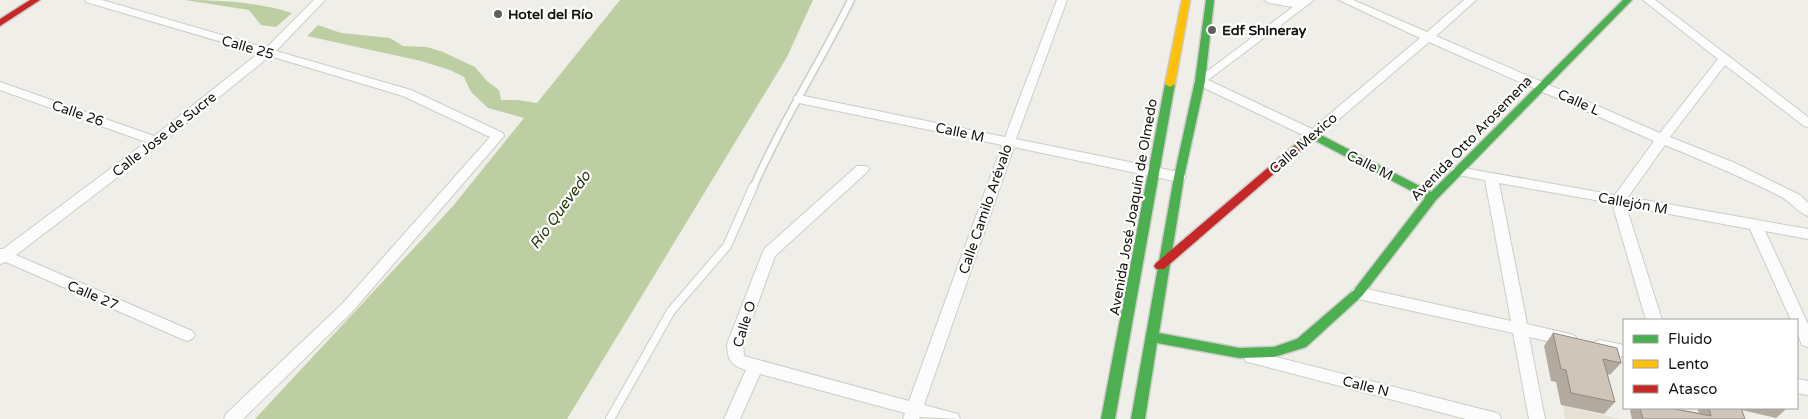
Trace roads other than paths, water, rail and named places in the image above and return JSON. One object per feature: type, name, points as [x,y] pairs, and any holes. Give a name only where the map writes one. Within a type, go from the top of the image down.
[{"type":"main road","points":[[0,23],[36,0]]},
{"type":"main road","name":"Avenida José Joaquín de Olmedo","points":[[1108,419],[1186,0]]},
{"type":"main road","points":[[1138,419],[1163,264],[1179,177],[1200,81],[1210,0]]},
{"type":"main road","name":"Avenida Otto Arosemena","points":[[1152,337],[1239,353],[1274,352],[1301,343],[1358,293],[1432,196],[1628,0]]},
{"type":"main road","name":"Calle M","points":[[1313,135],[1432,196]]},
{"type":"main road","name":"Calle Mexico","points":[[1134,284],[1163,264],[1313,135]]},
{"type":"street","name":"Calle 25","points":[[90,0],[407,93],[498,136],[347,308],[232,419]]},
{"type":"street","name":"Calle Jose de Sucre","points":[[1,257],[156,141],[267,53],[320,0]]},
{"type":"street","name":"Calle Camilo Arévalo","points":[[913,414],[1008,142],[1049,39],[1062,0]]},
{"type":"street","points":[[1269,0],[1306,2]]},
{"type":"street","name":"Calle L","points":[[1344,0],[1662,139],[1739,170],[1795,198],[1808,211]]},
{"type":"street","name":"Calle Mexico","points":[[1313,135],[1471,0]]},
{"type":"street","points":[[1648,0],[1808,123]]},
{"type":"street","points":[[1200,81],[1306,2]]},
{"type":"street","points":[[1654,319],[1618,201],[1662,139],[1725,58]]},
{"type":"street","name":"Calle M","points":[[1200,81],[1313,135]]},
{"type":"street","name":"Calle 26","points":[[0,86],[156,141]]},
{"type":"street","name":"Calle M","points":[[799,99],[1179,177]]},
{"type":"street","name":"Calle O","points":[[862,169],[769,253],[735,344],[736,359],[743,364],[913,414],[952,419]]},
{"type":"street","name":"Callejón M","points":[[1458,171],[1808,234]]},
{"type":"street","points":[[1491,177],[1537,419]]},
{"type":"street","points":[[1755,224],[1808,341]]},
{"type":"street","name":"Calle 27","points":[[1,257],[187,335]]},
{"type":"street","points":[[1358,293],[1519,330],[1623,350]]},
{"type":"street","name":"Calle N","points":[[1239,353],[1493,419]]},
{"type":"street","points":[[732,419],[755,367]]},
{"type":"lane","points":[[610,419],[671,311],[726,246],[765,160],[852,0]]},
{"type":"water","points":[[185,0],[239,2],[266,6],[292,13],[276,27],[261,25],[249,10]]},
{"type":"water","name":"Río Quevedo","points":[[620,0],[813,0],[787,57],[567,419],[255,419],[453,206],[524,118],[488,108],[471,92],[464,77],[450,70],[421,61],[307,36],[318,25],[341,33],[390,38],[403,46],[427,47],[443,52],[475,67],[487,81],[499,90],[501,100],[537,103]]},
{"type":"place","name":"Hotel del Río","points":[[498,14]]},
{"type":"place","name":"Edf Shineray","points":[[1212,30]]}]
